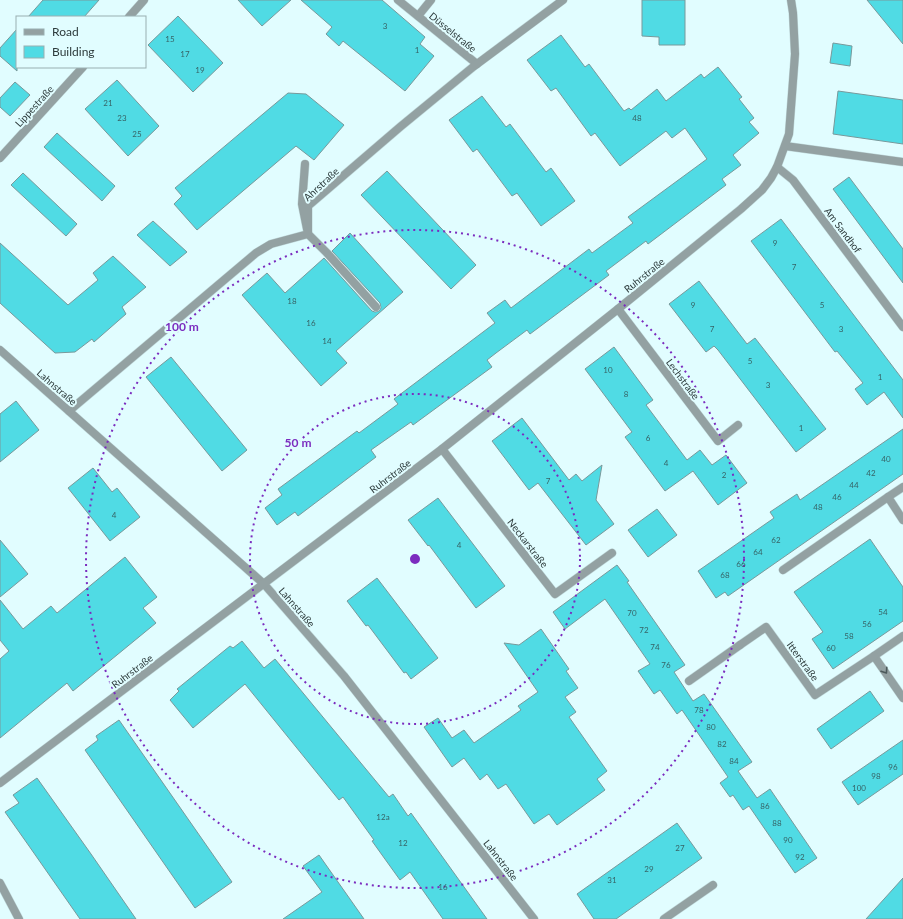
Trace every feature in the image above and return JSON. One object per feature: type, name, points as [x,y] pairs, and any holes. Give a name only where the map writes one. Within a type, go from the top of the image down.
[{"type":"street","points":[[130,16],[144,0]]},
{"type":"street","name":"Düsselstraße","points":[[398,0],[477,64]]},
{"type":"street","points":[[418,16],[431,0]]},
{"type":"street","name":"Ahrstraße","points":[[308,234],[308,206],[400,127],[477,64],[563,0]]},
{"type":"street","points":[[777,167],[785,146],[790,126],[795,54],[791,0]]},
{"type":"street","name":"Lippestraße","points":[[0,158],[82,68]]},
{"type":"street","points":[[785,146],[903,162]]},
{"type":"street","points":[[305,164],[302,204],[308,234],[376,307]]},
{"type":"street","name":"Ruhrstraße","points":[[0,783],[442,448],[618,310],[741,209],[762,190],[777,167]]},
{"type":"street","name":"Am Sandhof","points":[[777,167],[793,180],[903,327]]},
{"type":"street","points":[[69,411],[256,253],[271,244],[308,234]]},
{"type":"street","name":"Lechstraße","points":[[618,310],[718,441],[738,425]]},
{"type":"street","name":"Lahnstraße","points":[[0,350],[264,584],[349,682],[534,919]]},
{"type":"street","name":"Neckarstraße","points":[[442,448],[555,594],[612,553]]},
{"type":"street","points":[[783,570],[903,487]]},
{"type":"street","points":[[888,497],[903,520]]},
{"type":"street","name":"Itterstraße","points":[[689,680],[766,627],[814,694],[903,636]]},
{"type":"street","points":[[874,656],[903,698]]},
{"type":"street","points":[[0,883],[19,919]]},
{"type":"street","points":[[664,919],[713,885]]},
{"type":"building","points":[[43,0],[99,0],[85,16],[29,16]]},
{"type":"building","points":[[238,0],[291,0],[262,26]]},
{"type":"building","points":[[301,0],[382,0],[425,37],[420,44],[434,56],[405,91],[343,41],[339,46],[326,34],[332,27]]},
{"type":"building","points":[[642,0],[685,0],[685,45],[659,45],[659,37],[642,36]]},
{"type":"building","points":[[867,0],[903,0],[903,44]]},
{"type":"building","points":[[178,16],[223,63],[193,92],[148,45]]},
{"type":"building","points":[[16,30],[17,71],[0,56],[0,48]]},
{"type":"building","points":[[561,35],[585,67],[589,64],[624,111],[629,108],[631,110],[657,89],[666,101],[701,74],[704,78],[718,67],[742,97],[739,99],[754,118],[749,122],[759,133],[733,155],[741,165],[722,179],[726,185],[648,244],[646,241],[606,271],[609,275],[530,334],[527,330],[487,360],[492,367],[413,425],[411,422],[371,450],[376,457],[298,516],[295,512],[277,525],[265,508],[282,495],[278,489],[357,431],[359,433],[398,404],[394,399],[495,323],[487,313],[505,300],[511,308],[589,249],[592,253],[633,223],[628,217],[707,159],[685,128],[672,138],[666,131],[620,166],[595,133],[591,136],[556,88],[551,91],[527,60]]},
{"type":"building","points":[[833,43],[852,46],[850,66],[830,63]]},
{"type":"building","points":[[117,80],[159,126],[128,156],[85,109]]},
{"type":"building","points":[[15,82],[30,95],[10,116],[0,107],[0,98]]},
{"type":"building","points":[[838,91],[903,100],[903,144],[833,134]]},
{"type":"building","points":[[288,93],[306,94],[344,125],[314,160],[296,146],[197,230],[174,204],[182,196],[175,188]]},
{"type":"building","points":[[482,96],[506,127],[510,124],[546,172],[551,168],[575,201],[541,226],[517,193],[512,196],[477,149],[473,152],[449,120]]},
{"type":"building","points":[[57,133],[115,186],[102,201],[44,147]]},
{"type":"building","points":[[387,171],[476,265],[451,289],[361,195]]},
{"type":"building","points":[[23,173],[77,224],[66,236],[11,185]]},
{"type":"building","points":[[849,177],[903,249],[903,283],[833,189]]},
{"type":"building","points":[[781,219],[903,380],[903,418],[884,392],[867,405],[855,389],[863,383],[837,351],[835,352],[751,241]]},
{"type":"building","points":[[153,221],[187,252],[170,266],[137,235]]},
{"type":"building","points":[[350,233],[403,292],[336,351],[347,363],[321,386],[242,295],[267,273],[285,293],[324,258],[372,311],[379,311],[381,308],[380,303],[332,251]]},
{"type":"building","points":[[0,243],[68,305],[98,280],[93,273],[113,256],[146,287],[122,307],[126,314],[94,342],[92,339],[75,352],[55,353],[0,303]]},
{"type":"building","points":[[699,281],[747,344],[755,338],[826,429],[796,452],[718,350],[714,346],[706,352],[669,304]]},
{"type":"building","points":[[614,347],[653,400],[646,405],[687,460],[700,450],[712,465],[726,455],[747,483],[718,505],[693,471],[665,491],[625,437],[632,432],[585,369]]},
{"type":"building","points":[[171,357],[247,450],[222,471],[146,377]]},
{"type":"building","points":[[16,401],[39,430],[0,462],[0,414]]},
{"type":"building","points":[[522,418],[569,480],[576,474],[582,481],[602,465],[596,500],[614,524],[586,545],[538,483],[529,490],[492,441]]},
{"type":"building","points":[[903,429],[903,474],[728,596],[725,592],[716,598],[698,571],[774,518],[770,512],[797,494],[800,500]]},
{"type":"building","points":[[93,468],[112,492],[117,488],[140,517],[110,541],[68,488]]},
{"type":"building","points":[[438,498],[505,586],[476,608],[429,545],[428,546],[408,520]]},
{"type":"building","points":[[657,509],[677,535],[648,557],[628,530]]},
{"type":"building","points":[[870,539],[903,587],[903,621],[833,669],[812,639],[823,632],[794,592]]},
{"type":"building","points":[[0,540],[28,574],[0,597]]},
{"type":"building","points":[[125,557],[157,597],[143,608],[156,623],[73,691],[67,683],[0,738],[0,659],[9,651],[0,640],[0,600],[23,629],[51,606],[57,613]]},
{"type":"building","points":[[617,565],[629,581],[627,582],[685,665],[674,672],[693,701],[704,694],[752,762],[738,771],[757,798],[770,789],[817,858],[795,873],[749,806],[743,810],[733,795],[730,797],[720,783],[728,777],[682,710],[677,714],[660,690],[654,694],[638,671],[650,664],[605,599],[565,629],[553,612]]},
{"type":"building","points":[[377,578],[438,658],[411,679],[406,672],[404,673],[368,625],[366,626],[347,601]]},
{"type":"building","points":[[541,629],[569,669],[566,671],[578,688],[565,697],[576,712],[569,717],[607,771],[597,779],[605,790],[557,825],[549,814],[534,824],[506,784],[498,789],[487,774],[480,780],[464,758],[452,767],[424,727],[438,718],[452,738],[464,730],[474,743],[521,710],[518,706],[538,692],[504,643],[519,645]]},
{"type":"building","points":[[242,641],[264,668],[275,659],[389,797],[393,794],[408,816],[411,813],[487,919],[443,919],[410,872],[400,880],[372,841],[374,840],[343,797],[339,800],[245,684],[193,728],[170,700],[179,691],[177,689],[230,646],[233,648]]},
{"type":"building","points":[[870,691],[884,711],[831,749],[817,729]]},
{"type":"building","points":[[119,720],[232,882],[195,908],[85,750],[98,740],[96,736]]},
{"type":"building","points":[[903,740],[903,774],[858,805],[842,782]]},
{"type":"building","points":[[37,778],[136,919],[80,919],[5,812],[19,803],[13,795]]},
{"type":"building","points":[[677,823],[702,858],[616,919],[594,919],[577,894]]},
{"type":"building","points":[[319,855],[364,919],[283,919],[322,892],[303,866]]},
{"type":"building","points":[[903,878],[903,919],[866,919]]}]
